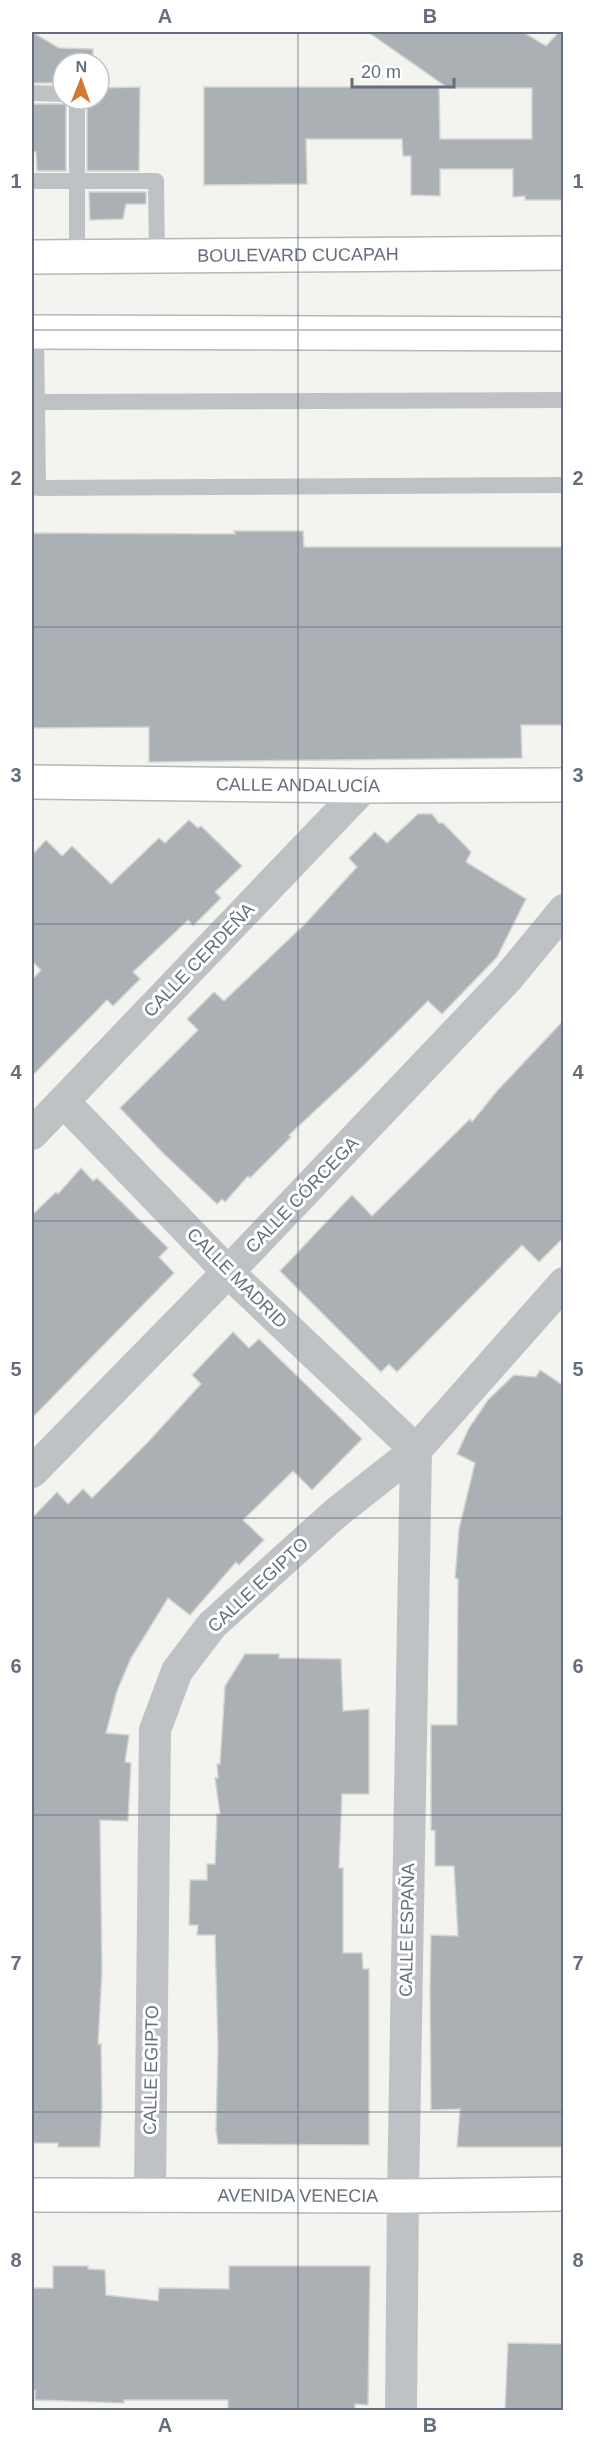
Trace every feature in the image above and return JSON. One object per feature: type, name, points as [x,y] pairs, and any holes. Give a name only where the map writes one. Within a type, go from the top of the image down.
[{"type":"main road","name":"BOULEVARD CUCAPAH","points":[[32,257],[564,253]]},
{"type":"main road","points":[[34,332],[564,334]]},
{"type":"main road","name":"CALLE ANDALUCÍA","points":[[32,782],[366,786],[564,784]]},
{"type":"main road","name":"AVENIDA VENECIA","points":[[32,2195],[564,2194]]},
{"type":"street","name":"CALLE CERDEÑA","points":[[32,1134],[366,786]]},
{"type":"street","name":"CALLE CÓRCEGA","points":[[32,1472],[228,1272],[507,979],[564,910]]},
{"type":"street","name":"CALLE MADRID","points":[[63,1102],[228,1272],[416,1450]]},
{"type":"street","name":"CALLE EGIPTO","points":[[150,2194],[155,1730],[177,1671],[212,1625],[336,1513],[416,1450],[564,1283]]},
{"type":"street","name":"CALLE ESPAÑA","points":[[401,2410],[416,1450]]},
{"type":"lane","points":[[32,93],[51,94]]},
{"type":"lane","points":[[77,111],[77,257]]},
{"type":"lane","points":[[32,181],[156,181],[157,256]]},
{"type":"lane","points":[[34,332],[38,488],[564,485]]},
{"type":"lane","points":[[37,402],[564,400]]},
{"type":"building","points":[[32,32],[59,48],[93,49],[93,51],[51,51],[51,83],[32,83]]},
{"type":"building","points":[[368,32],[523,32],[546,46],[559,32],[564,32],[564,200],[525,200],[525,196],[513,197],[513,169],[440,169],[440,196],[411,195],[411,156],[403,156],[402,139],[306,139],[307,184],[204,185],[204,87],[439,87],[440,139],[532,139],[532,88],[448,88]]},
{"type":"building","points":[[140,87],[139,171],[87,171],[87,111],[111,111],[111,88]]},
{"type":"building","points":[[32,104],[51,104],[51,111],[66,111],[66,171],[37,171],[36,152],[32,151]]},
{"type":"building","points":[[89,192],[146,192],[146,204],[126,204],[123,219],[90,220]]},
{"type":"building","points":[[234,531],[303,531],[304,547],[564,547],[564,725],[521,725],[522,758],[149,762],[149,727],[32,728],[32,533],[235,534]]},
{"type":"building","points":[[418,814],[432,814],[471,852],[466,862],[526,899],[497,957],[442,1014],[428,1001],[289,1135],[291,1137],[250,1178],[248,1176],[225,1202],[222,1199],[217,1204],[120,1108],[198,1030],[187,1019],[214,992],[224,1001],[306,923],[357,867],[349,858],[375,832],[387,843]]},
{"type":"building","points":[[189,820],[198,828],[201,826],[242,866],[215,892],[221,898],[193,926],[188,920],[133,972],[140,979],[113,1006],[107,1000],[32,1076],[32,980],[41,970],[32,961],[32,855],[46,840],[62,856],[72,846],[111,884],[159,838],[165,843]]},
{"type":"building","points":[[564,1020],[564,1237],[539,1262],[522,1245],[397,1372],[389,1364],[381,1372],[280,1271],[352,1195],[372,1216],[470,1119],[472,1122],[497,1091]]},
{"type":"building","points":[[81,1168],[93,1181],[97,1178],[168,1248],[159,1257],[174,1273],[32,1418],[32,1215],[56,1192],[58,1194]]},
{"type":"building","points":[[233,1332],[249,1348],[259,1339],[362,1439],[312,1490],[293,1471],[243,1520],[264,1540],[239,1565],[236,1562],[190,1615],[168,1598],[131,1658],[117,1691],[106,1733],[129,1735],[125,1762],[131,1763],[128,1821],[100,1820],[102,1971],[98,2044],[101,2044],[102,2107],[100,2147],[58,2147],[58,2143],[32,2143],[32,1518],[57,1492],[68,1504],[83,1489],[92,1498],[149,1441],[201,1384],[192,1375]]},
{"type":"building","points":[[540,1370],[564,1386],[564,2147],[457,2147],[460,2109],[431,2110],[430,1987],[431,1935],[458,1936],[454,1866],[435,1866],[435,1831],[431,1830],[431,1725],[457,1725],[458,1579],[455,1578],[459,1529],[475,1463],[457,1454],[469,1428],[488,1400],[514,1375],[536,1377]]},
{"type":"building","points":[[245,1654],[279,1654],[279,1658],[341,1659],[343,1711],[369,1709],[369,1794],[342,1794],[339,1868],[343,1868],[343,1953],[362,1953],[363,1969],[369,1969],[369,2145],[218,2144],[215,1935],[197,1935],[198,1925],[189,1925],[190,1880],[207,1880],[207,1864],[215,1864],[217,1814],[220,1814],[215,1778],[218,1778],[217,1764],[220,1764],[225,1686]]},
{"type":"building","points":[[53,2266],[88,2266],[88,2269],[105,2270],[106,2295],[158,2301],[159,2288],[229,2289],[229,2266],[370,2266],[368,2405],[355,2404],[355,2410],[228,2410],[228,2400],[124,2400],[124,2403],[35,2400],[35,2390],[32,2390],[32,2288],[53,2288]]},
{"type":"building","points":[[508,2343],[564,2344],[564,2410],[505,2410]]}]
